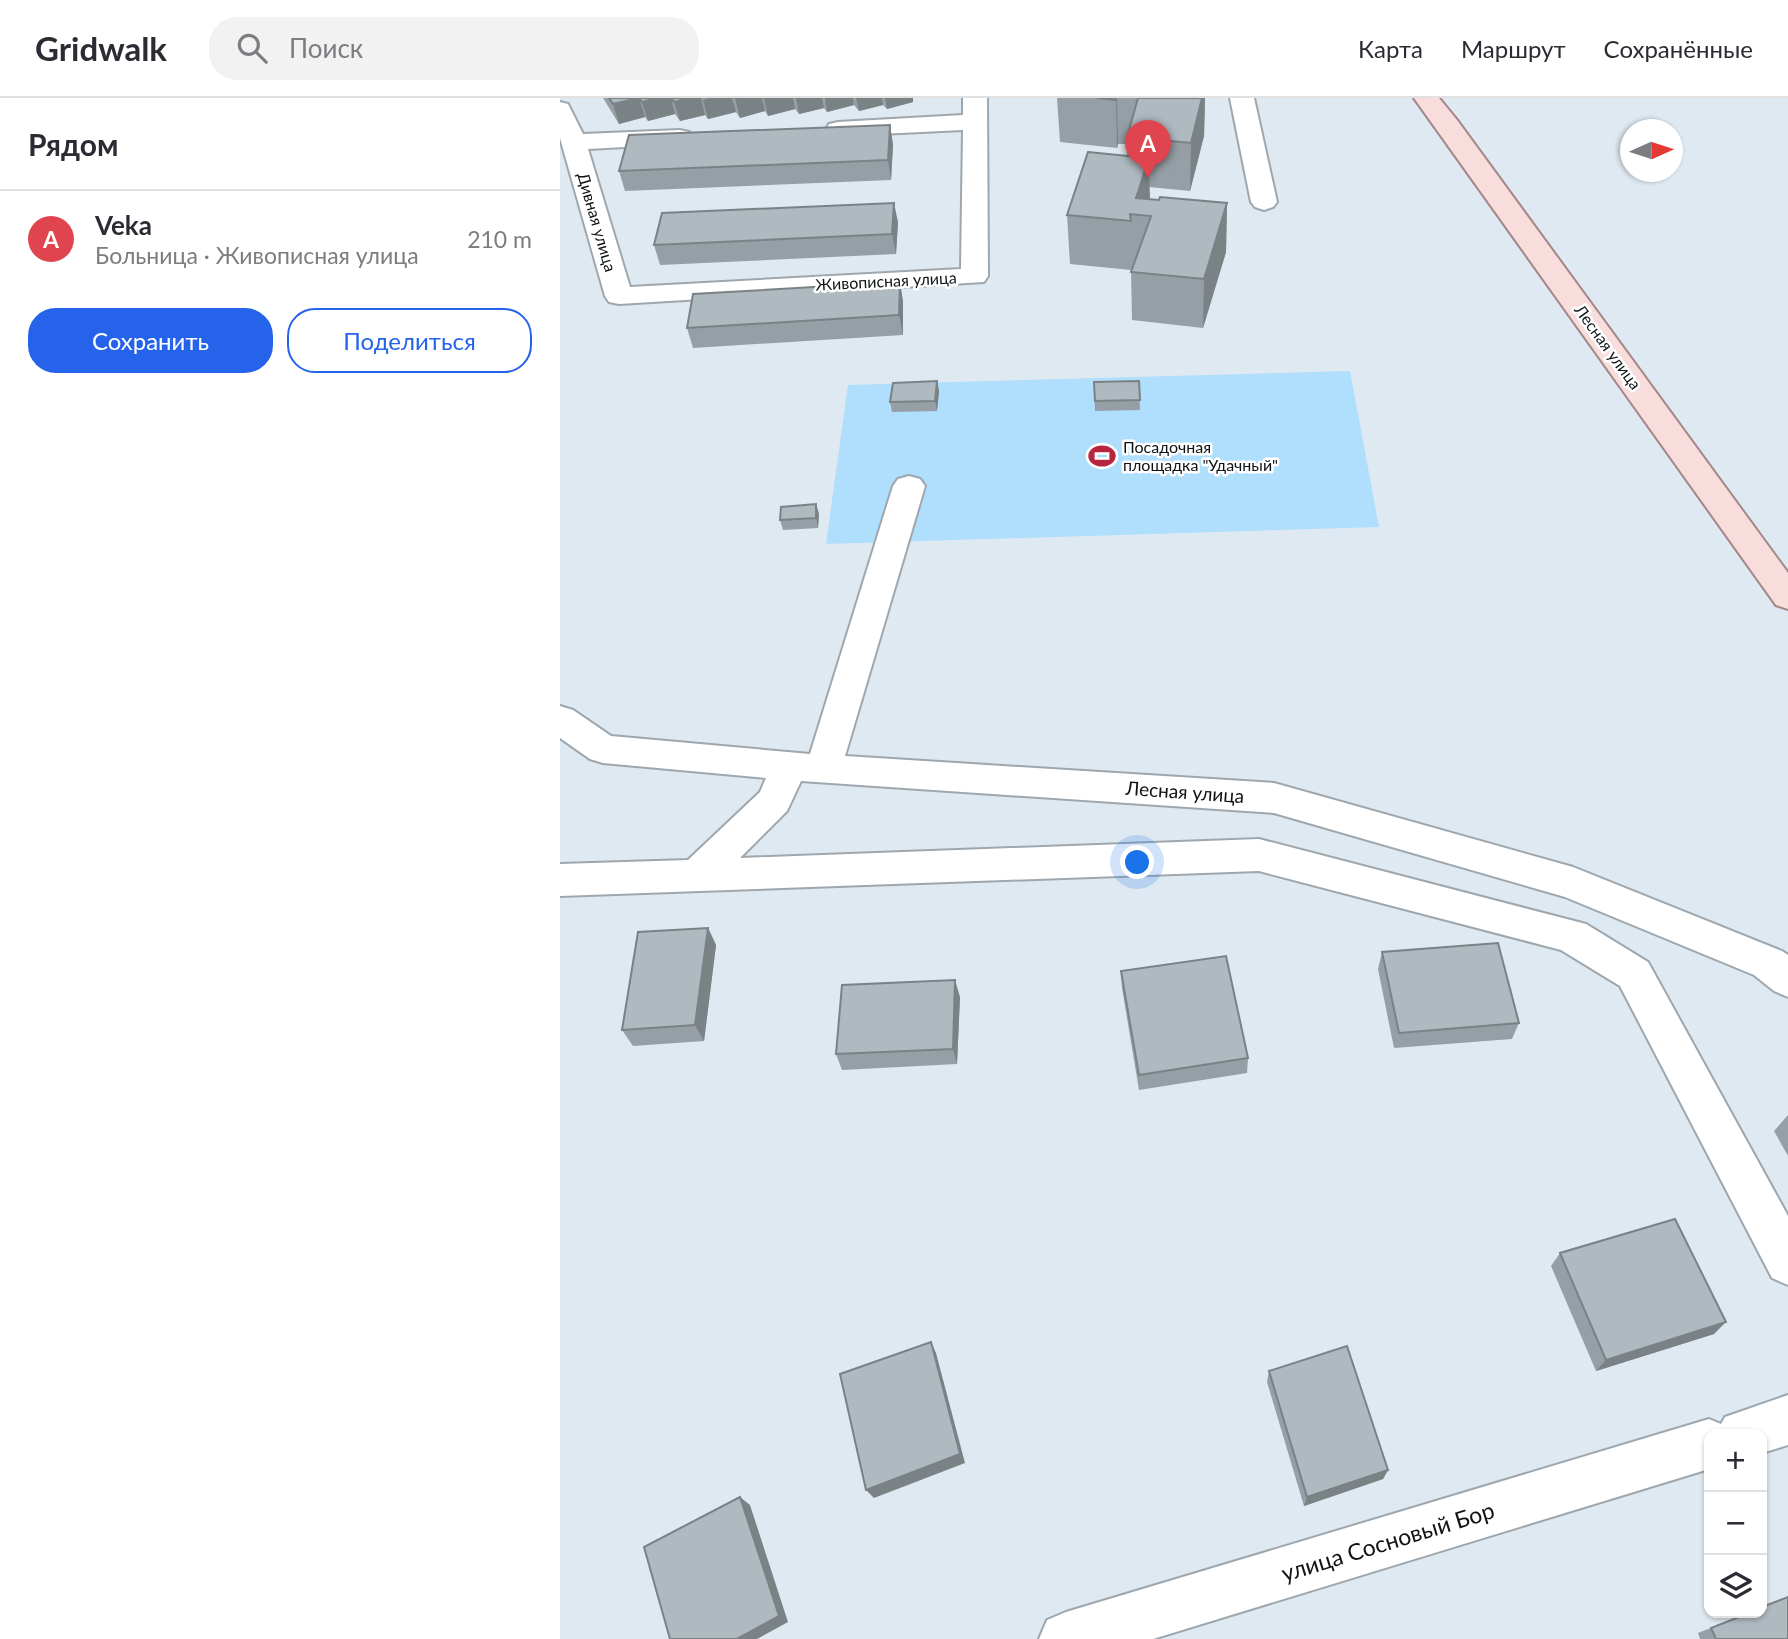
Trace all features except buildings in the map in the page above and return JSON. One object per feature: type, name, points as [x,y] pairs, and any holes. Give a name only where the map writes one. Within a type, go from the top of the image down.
[{"type":"main road","name":"Лесная улица","points":[[1426,98],[1788,597]]},
{"type":"street","points":[[1242,98],[1264,202]]},
{"type":"street","name":"Дивная улица","points":[[560,109],[573,142],[619,296]]},
{"type":"street","points":[[809,131],[975,110]]},
{"type":"street","name":"Живописная улица","points":[[619,296],[974,276],[975,110]]},
{"type":"street","points":[[573,142],[698,136]]},
{"type":"street","points":[[699,873],[806,767],[909,486]]},
{"type":"street","name":"Лесная улица","points":[[560,720],[603,749],[806,767],[1274,798],[1573,883],[1768,963],[1788,979]]},
{"type":"street","points":[[560,880],[1259,855],[1572,936],[1634,974],[1788,1262]]},
{"type":"street","points":[[1758,1429],[1788,1420]]},
{"type":"street","name":"улица Сосновый Бор","points":[[1066,1639],[1704,1446]]},
{"type":"shaded area","name":"Посадочная площадка \"Удачный\"","points":[[1350,371],[1379,527],[826,544],[848,385]]},
{"type":"place","name":"Veka","points":[[1148,178]]},
{"type":"place","name":"Посадочная площадка \"Удачный\"","points":[[1102,456]]}]
